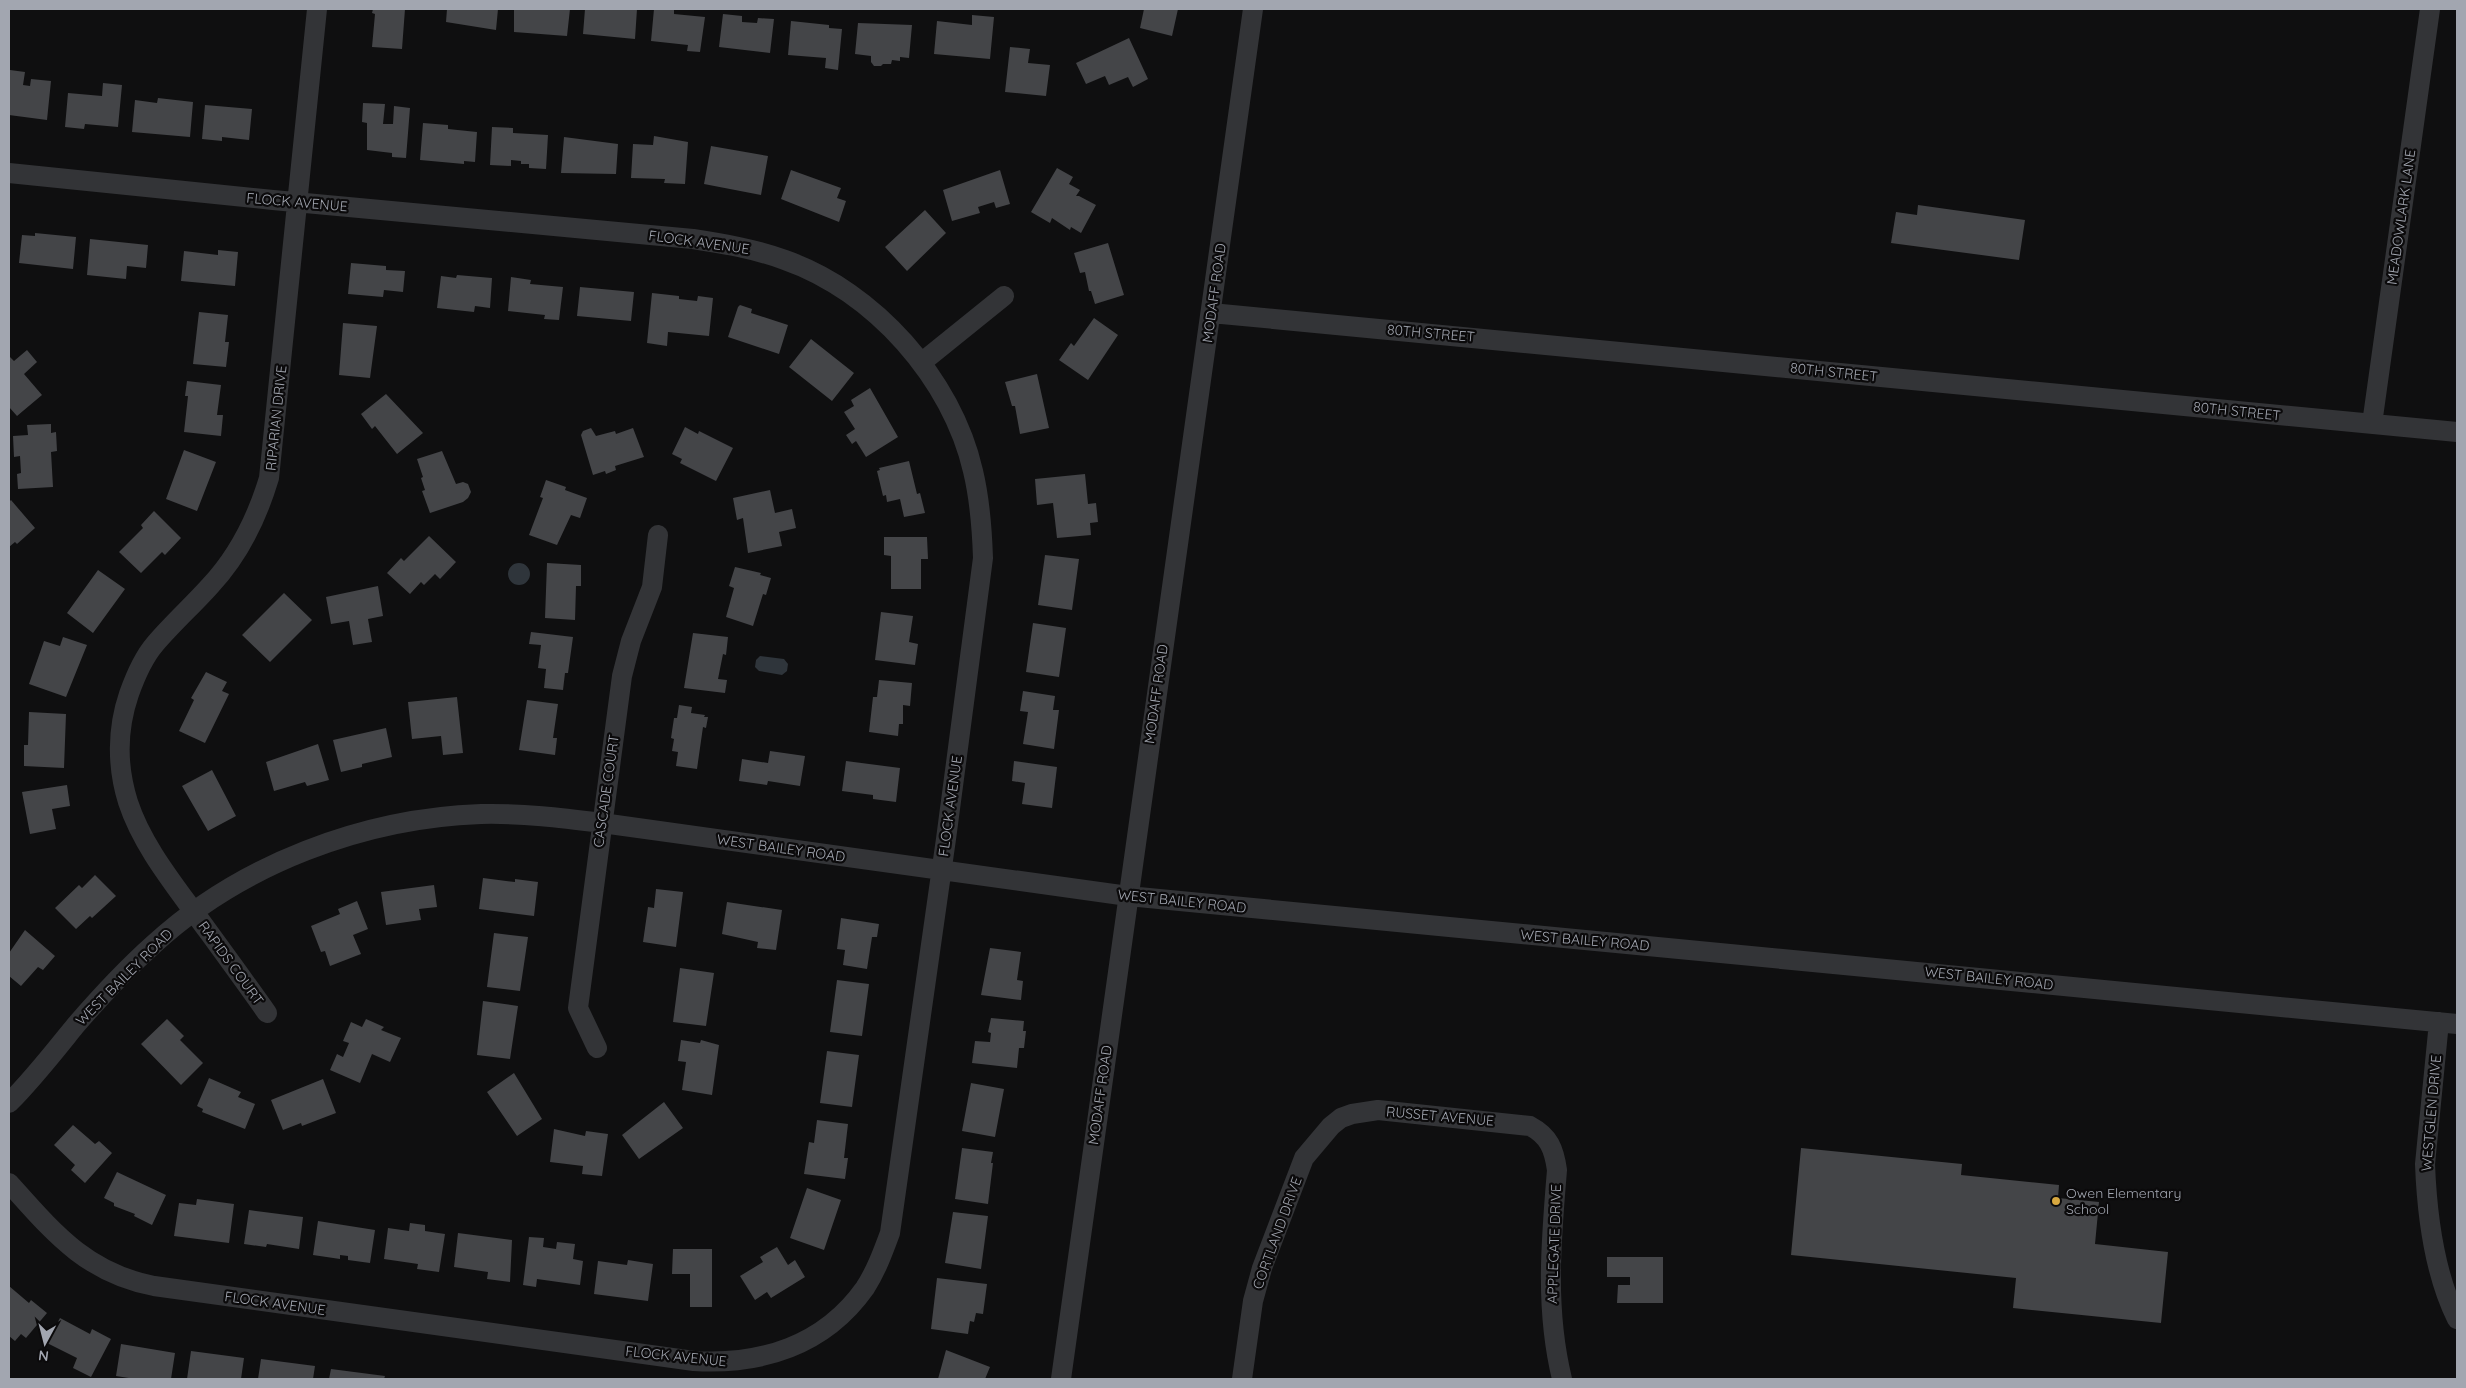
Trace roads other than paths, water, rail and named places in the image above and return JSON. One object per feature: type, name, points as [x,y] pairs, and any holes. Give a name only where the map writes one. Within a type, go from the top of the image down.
[{"type":"street","name":"RIPARIAN DRIVE","points":[[194,913],[146,840],[128,803],[120,754],[121,728],[124,710],[133,683],[147,655],[155,644],[211,585],[237,550],[259,511],[272,460],[317,9]]},
{"type":"street","name":"MODAFF ROAD","points":[[1061,1379],[1253,9]]},
{"type":"street","name":"MEADOWLARK LANE","points":[[2372,424],[2430,9]]},
{"type":"street","name":"FLOCK AVENUE","points":[[9,173],[683,238],[743,246],[787,260],[829,280],[863,303],[888,325],[921,363],[954,417],[973,469],[981,513],[983,558],[942,870],[890,1232],[879,1261],[860,1294],[831,1324],[809,1340],[793,1347],[739,1362],[694,1361],[137,1282],[102,1269],[75,1252],[9,1183]]},
{"type":"street","points":[[921,363],[1004,296]]},
{"type":"street","name":"80TH STREET","points":[[1211,313],[2457,432]]},
{"type":"street","name":"CASCADE COURT","points":[[597,1048],[578,1008],[625,659],[652,587],[658,535]]},
{"type":"street","name":"WEST BAILEY ROAD","points":[[9,1103],[114,984],[154,944],[194,913],[244,880],[283,861],[328,843],[392,825],[453,816],[482,814],[543,816],[602,823],[1128,896],[2448,1023]]},
{"type":"street","name":"RAPIDS COURT","points":[[194,913],[267,1013]]},
{"type":"street","name":"WESTGLEN DRIVE","points":[[2448,1023],[2425,1164],[2434,1245],[2444,1285],[2457,1319]]},
{"type":"street","name":"RUSSET AVENUE","points":[[1331,1126],[1341,1118],[1352,1114],[1378,1110],[1516,1123],[1530,1126],[1540,1131],[1548,1140]]},
{"type":"street","name":"CORTLAND DRIVE","points":[[1242,1379],[1253,1301],[1262,1268],[1304,1158],[1331,1126]]},
{"type":"street","name":"APPLEGATE DRIVE","points":[[1548,1140],[1554,1151],[1557,1170],[1549,1290],[1553,1333],[1562,1379]]},
{"type":"place","name":"Owen Elementary School","points":[[2056,1201]]}]
